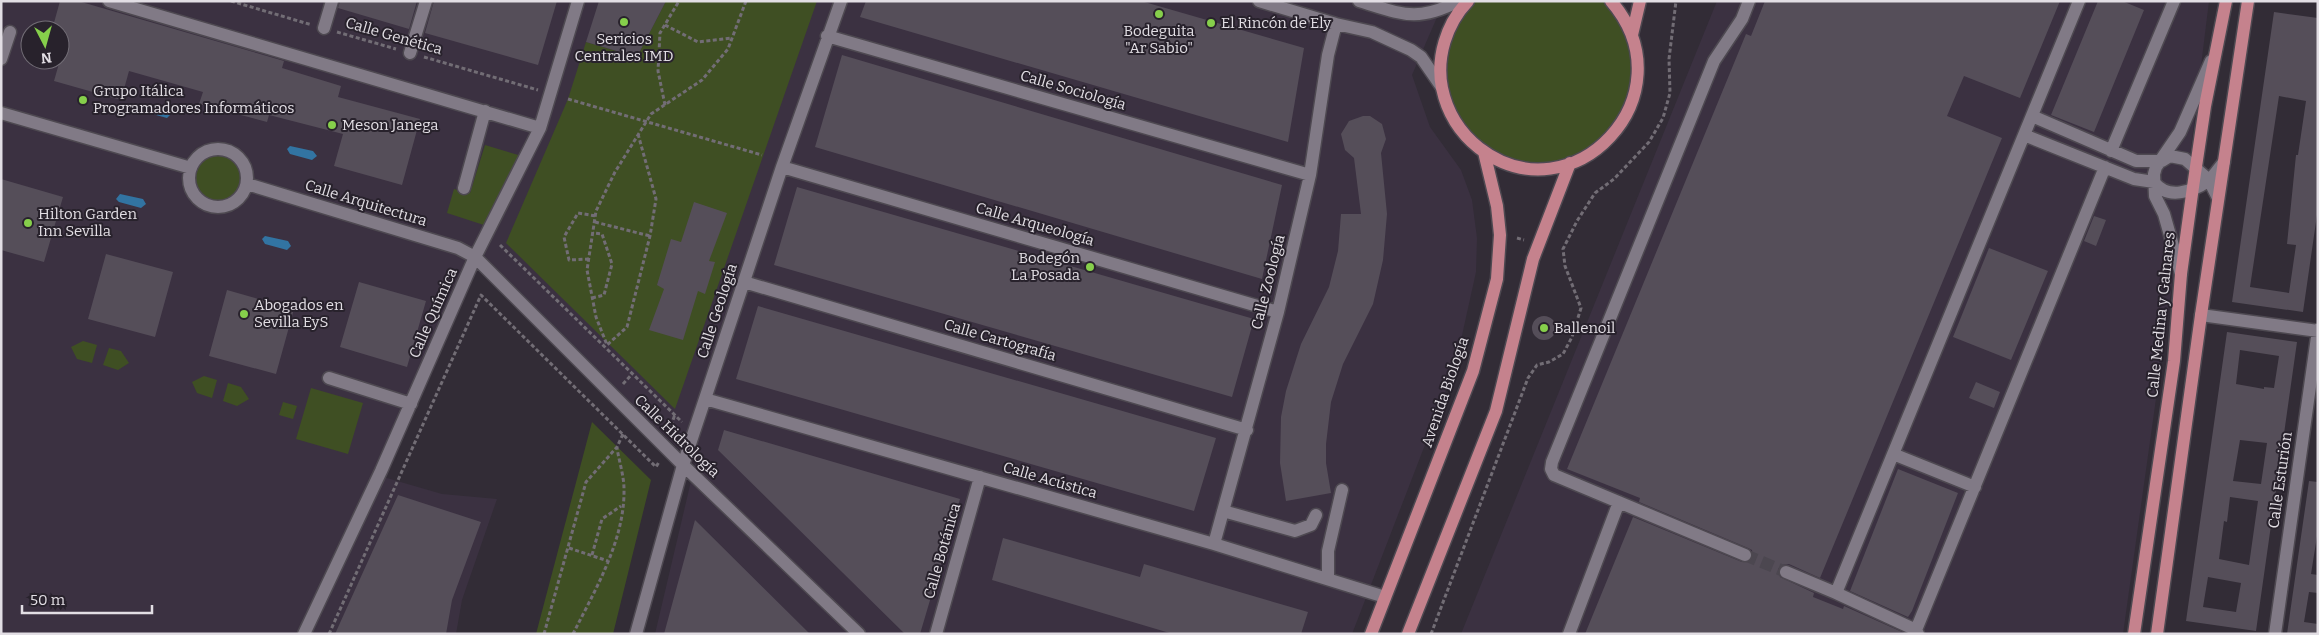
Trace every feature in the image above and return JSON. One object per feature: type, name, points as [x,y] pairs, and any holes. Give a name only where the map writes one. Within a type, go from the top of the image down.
[{"type":"main road","points":[[1468,1],[1455,17],[1447,33],[1442,50],[1440,68],[1444,99],[1456,123],[1473,143],[1497,159],[1526,168],[1556,167],[1570,163],[1601,146],[1625,120],[1637,87],[1638,60],[1632,35],[1624,17],[1611,1]]},
{"type":"main road","points":[[1632,35],[1640,1]]},
{"type":"main road","name":"Calle Medina y Galnares","points":[[2134,634],[2174,361],[2182,274],[2205,106],[2226,1]]},
{"type":"main road","points":[[2157,634],[2201,316],[2248,1]]},
{"type":"main road","name":"Avenida Biología","points":[[1371,634],[1473,371],[1497,279],[1500,235],[1497,206],[1484,152]]},
{"type":"main road","points":[[1408,634],[1496,411],[1533,258],[1570,163]]},
{"type":"street","points":[[108,1],[540,128]]},
{"type":"street","points":[[324,28],[332,1]]},
{"type":"street","points":[[410,53],[426,1]]},
{"type":"street","name":"Calle Química","points":[[304,634],[382,472],[475,257],[540,128],[578,1]]},
{"type":"street","name":"Calle Geología","points":[[636,634],[693,433],[782,167],[841,1]]},
{"type":"street","points":[[1258,1],[1336,24],[1372,32],[1411,50],[1423,59],[1441,86]]},
{"type":"street","points":[[1359,1],[1409,16],[1438,12],[1458,1]]},
{"type":"street","points":[[1745,555],[1554,475],[1551,470],[1552,462],[1714,61],[1742,19],[1749,1]]},
{"type":"street","points":[[1836,593],[2079,1]]},
{"type":"street","points":[[2111,151],[2174,1]]},
{"type":"street","name":"Calle Zoología","points":[[1214,544],[1278,312],[1310,175],[1328,55],[1336,24]]},
{"type":"street","points":[[1,59],[10,32]]},
{"type":"street","name":"Calle Sociología","points":[[828,36],[1310,175]]},
{"type":"street","points":[[2162,161],[2180,132],[2218,45]]},
{"type":"street","points":[[464,188],[485,112]]},
{"type":"street","points":[[1,113],[191,168]]},
{"type":"street","points":[[2032,116],[2136,161],[2162,161]]},
{"type":"street","points":[[2024,134],[2129,177],[2154,182],[2160,189],[2167,192],[2193,189],[2209,180],[2224,162]]},
{"type":"street","points":[[209,150],[227,150],[241,160],[247,176],[247,184],[243,193],[229,205],[210,206],[194,195],[189,177],[191,168],[202,154],[209,150]]},
{"type":"street","points":[[2182,274],[2164,214],[2155,196],[2156,167],[2170,156],[2185,159],[2209,180],[2218,198]]},
{"type":"street","points":[[2129,177],[2136,161]]},
{"type":"street","name":"Calle Arqueología","points":[[782,167],[1278,312]]},
{"type":"street","points":[[1786,572],[1836,593],[1917,632],[2105,167]]},
{"type":"street","name":"Calle Arquitectura","points":[[247,184],[458,248],[475,257]]},
{"type":"street","name":"Calle Hidrología","points":[[475,257],[683,465],[859,634]]},
{"type":"street","name":"Calle Cartografía","points":[[744,282],[1247,430]]},
{"type":"street","points":[[2201,316],[2318,331]]},
{"type":"street","name":"Calle Esturión","points":[[2274,634],[2318,331]]},
{"type":"street","points":[[328,378],[411,404]]},
{"type":"street","name":"Calle Acústica","points":[[705,399],[1214,544],[1385,598]]},
{"type":"street","points":[[1893,454],[1975,488]]},
{"type":"street","name":"Calle Botánica","points":[[936,634],[980,477]]},
{"type":"street","points":[[1328,579],[1328,551],[1342,490]]},
{"type":"street","points":[[1569,634],[1619,502]]},
{"type":"street","points":[[1223,511],[1295,531],[1303,530],[1311,525],[1316,515]]},
{"type":"path","name":"Calle Genética","points":[[231,1],[550,93]]},
{"type":"path","points":[[665,105],[658,71],[660,33],[679,1]]},
{"type":"path","points":[[607,347],[596,317],[587,270],[596,216],[615,172],[638,134],[648,122],[651,114],[702,80],[728,49],[746,1]]},
{"type":"path","points":[[1431,634],[1528,378],[1537,365],[1549,362],[1563,354],[1572,337],[1580,308],[1565,266],[1564,249],[1577,221],[1595,193],[1614,179],[1649,142],[1663,118],[1670,93],[1669,58],[1676,1]]},
{"type":"path","points":[[665,25],[698,42],[732,38]]},
{"type":"path","points":[[568,99],[762,155]]},
{"type":"path","points":[[607,347],[627,327],[650,236],[656,199],[638,134]]},
{"type":"path","points":[[589,259],[569,260],[564,237],[578,213],[596,216]]},
{"type":"path","points":[[594,222],[650,236]]},
{"type":"path","points":[[592,298],[604,295],[612,264],[602,234],[593,233]]},
{"type":"path","points":[[1517,238],[1524,240]]},
{"type":"path","points":[[500,245],[607,347],[693,433]]},
{"type":"path","points":[[329,634],[481,295],[656,467]]},
{"type":"path","points":[[544,634],[586,482],[617,447],[623,434]]},
{"type":"path","points":[[573,634],[608,561],[618,532],[624,489],[617,447]]},
{"type":"path","points":[[592,555],[602,519],[622,506]]},
{"type":"path","points":[[569,548],[608,561]]},
{"type":"shaded area","points":[[1,1],[1444,1],[1412,75],[1430,127],[1461,170],[1472,200],[1477,238],[1476,272],[1455,367],[1352,634],[655,634],[695,464],[475,257],[380,476],[442,494],[497,499],[462,600],[456,634],[1,634]]},
{"type":"shaded area","points":[[1717,1],[2209,1],[2190,156],[2123,634],[1461,634]]},
{"type":"green space","points":[[666,1],[817,1],[675,409],[506,243],[568,99],[586,42],[637,57]]},
{"type":"green space","points":[[1468,1],[1611,1],[1632,35],[1632,104],[1587,156],[1526,167],[1464,134],[1440,68]]},
{"type":"green space","points":[[485,145],[525,157],[490,227],[447,213],[454,189],[470,193]]},
{"type":"green space","points":[[218,149],[229,151],[242,162],[247,178],[245,189],[234,202],[218,207],[207,205],[194,194],[189,178],[191,167],[202,154]]},
{"type":"green space","points":[[83,341],[97,345],[92,363],[77,359],[71,347]]},
{"type":"green space","points":[[109,348],[121,351],[129,363],[118,370],[103,365]]},
{"type":"green space","points":[[204,376],[217,380],[212,398],[197,393],[192,382]]},
{"type":"green space","points":[[228,383],[241,387],[249,399],[237,406],[223,401]]},
{"type":"green space","points":[[311,388],[363,403],[348,454],[296,439]]},
{"type":"green space","points":[[283,402],[297,406],[293,419],[279,415]]},
{"type":"green space","points":[[592,422],[651,480],[613,634],[536,634]]},
{"type":"water","points":[[145,104],[169,109],[171,114],[167,118],[145,112],[142,109]]},
{"type":"water","points":[[290,146],[313,151],[317,156],[312,160],[290,154],[287,149]]},
{"type":"water","points":[[120,194],[143,199],[146,204],[141,208],[119,202],[116,199]]},
{"type":"water","points":[[265,236],[288,241],[291,246],[287,250],[265,244],[262,239]]},
{"type":"building","points":[[60,1],[78,1],[284,61],[282,68],[341,86],[338,97],[420,119],[402,185],[334,166],[343,134],[269,115],[267,122],[199,104],[203,92],[129,71],[121,100],[54,81],[57,70],[70,70],[70,20],[55,20]]},
{"type":"building","points":[[340,1],[417,1],[409,29],[338,8]]},
{"type":"building","points":[[434,1],[557,1],[538,65],[425,33]]},
{"type":"building","name":"Sericios Centrales IMD","points":[[599,1],[666,1],[637,57],[586,42]]},
{"type":"building","points":[[866,1],[1141,1],[1304,48],[1288,142],[860,17]]},
{"type":"building","points":[[1765,1],[2060,1],[2020,98],[1964,76],[1947,116],[2002,138],[1820,578],[1789,564],[1782,565],[1778,569],[1780,577],[1814,593],[1813,597],[1843,609],[1844,606],[1902,632],[1585,634],[1633,517],[1742,562],[1750,562],[1753,558],[1752,550],[1748,548],[1639,502],[1640,498],[1567,469],[1746,34],[1751,36]]},
{"type":"building","points":[[2098,1],[2122,1],[2144,10],[2094,132],[2051,115]]},
{"type":"building","points":[[2274,12],[2318,18],[2318,208],[2303,312],[2232,302]],"holes":[[[2279,96],[2306,101],[2298,155],[2296,155],[2287,244],[2296,245],[2289,293],[2250,287]]]},
{"type":"building","points":[[842,55],[1282,185],[1262,279],[815,147]]},
{"type":"building","points":[[1363,116],[1370,116],[1382,124],[1386,139],[1381,153],[1387,214],[1383,260],[1373,304],[1343,364],[1331,402],[1326,444],[1326,463],[1331,493],[1286,501],[1280,463],[1281,417],[1286,391],[1301,344],[1329,287],[1338,251],[1341,214],[1361,214],[1354,158],[1345,150],[1341,134],[1349,121]]},
{"type":"building","name":"Hilton Garden Inn Sevilla","points":[[1,179],[63,197],[44,262],[1,250]]},
{"type":"building","points":[[797,187],[1254,319],[1232,397],[774,265]]},
{"type":"building","points":[[694,202],[727,213],[709,261],[715,262],[705,294],[698,291],[683,340],[649,330],[664,289],[657,285],[671,239],[681,242]]},
{"type":"building","points":[[2094,216],[2106,220],[2096,246],[2084,241]]},
{"type":"building","points":[[1989,248],[2048,271],[2011,360],[1953,337]]},
{"type":"building","points":[[106,254],[173,272],[155,337],[88,319]]},
{"type":"building","points":[[359,282],[426,301],[407,367],[340,347]]},
{"type":"building","points":[[227,290],[294,309],[276,374],[209,356]]},
{"type":"building","points":[[758,306],[1216,438],[1194,511],[736,379]]},
{"type":"building","name":"Ballenoil","points":[[1544,316],[1552,320],[1556,328],[1552,336],[1544,340],[1536,336],[1532,328],[1536,320]]},
{"type":"building","points":[[2227,332],[2297,342],[2256,631],[2186,621]],"holes":[[[2240,350],[2279,356],[2274,388],[2264,387],[2264,389],[2236,384]],[[2240,440],[2267,443],[2261,484],[2233,481]],[[2230,497],[2258,501],[2249,565],[2219,559],[2224,521],[2227,522]],[[2208,577],[2241,583],[2236,612],[2203,607]]]},
{"type":"building","points":[[1976,382],[2000,392],[1994,408],[1969,398]]},
{"type":"building","points":[[724,430],[960,499],[920,634],[905,634],[718,450]]},
{"type":"building","points":[[1898,469],[1958,493],[1908,617],[1850,591]]},
{"type":"building","points":[[2309,481],[2318,482],[2318,530],[2311,574],[2318,575],[2318,593],[2309,592],[2304,622],[2318,624],[2318,634],[2287,634]]},
{"type":"building","points":[[398,495],[481,522],[452,600],[446,634],[335,634]]},
{"type":"building","points":[[695,520],[810,634],[664,634]]},
{"type":"building","points":[[1003,538],[1140,577],[1144,564],[1308,612],[1301,634],[1173,634],[992,580]]},
{"type":"tunnel","points":[[1745,555],[1786,572]]},
{"type":"place","name":"Bodeguita \"Ar Sabio\"","points":[[1159,14]]},
{"type":"place","name":"Sericios Centrales IMD","points":[[624,22]]},
{"type":"place","name":"El Rincón de Ely","points":[[1211,23]]},
{"type":"place","name":"Grupo Itálica Programadores Informáticos","points":[[83,100]]},
{"type":"place","name":"Meson Janega","points":[[332,125]]},
{"type":"place","name":"Hilton Garden Inn Sevilla","points":[[28,223]]},
{"type":"place","name":"Bodegón La Posada","points":[[1090,267]]},
{"type":"place","name":"Abogados en Sevilla EyS","points":[[244,314]]},
{"type":"place","name":"Ballenoil","points":[[1544,328]]}]
